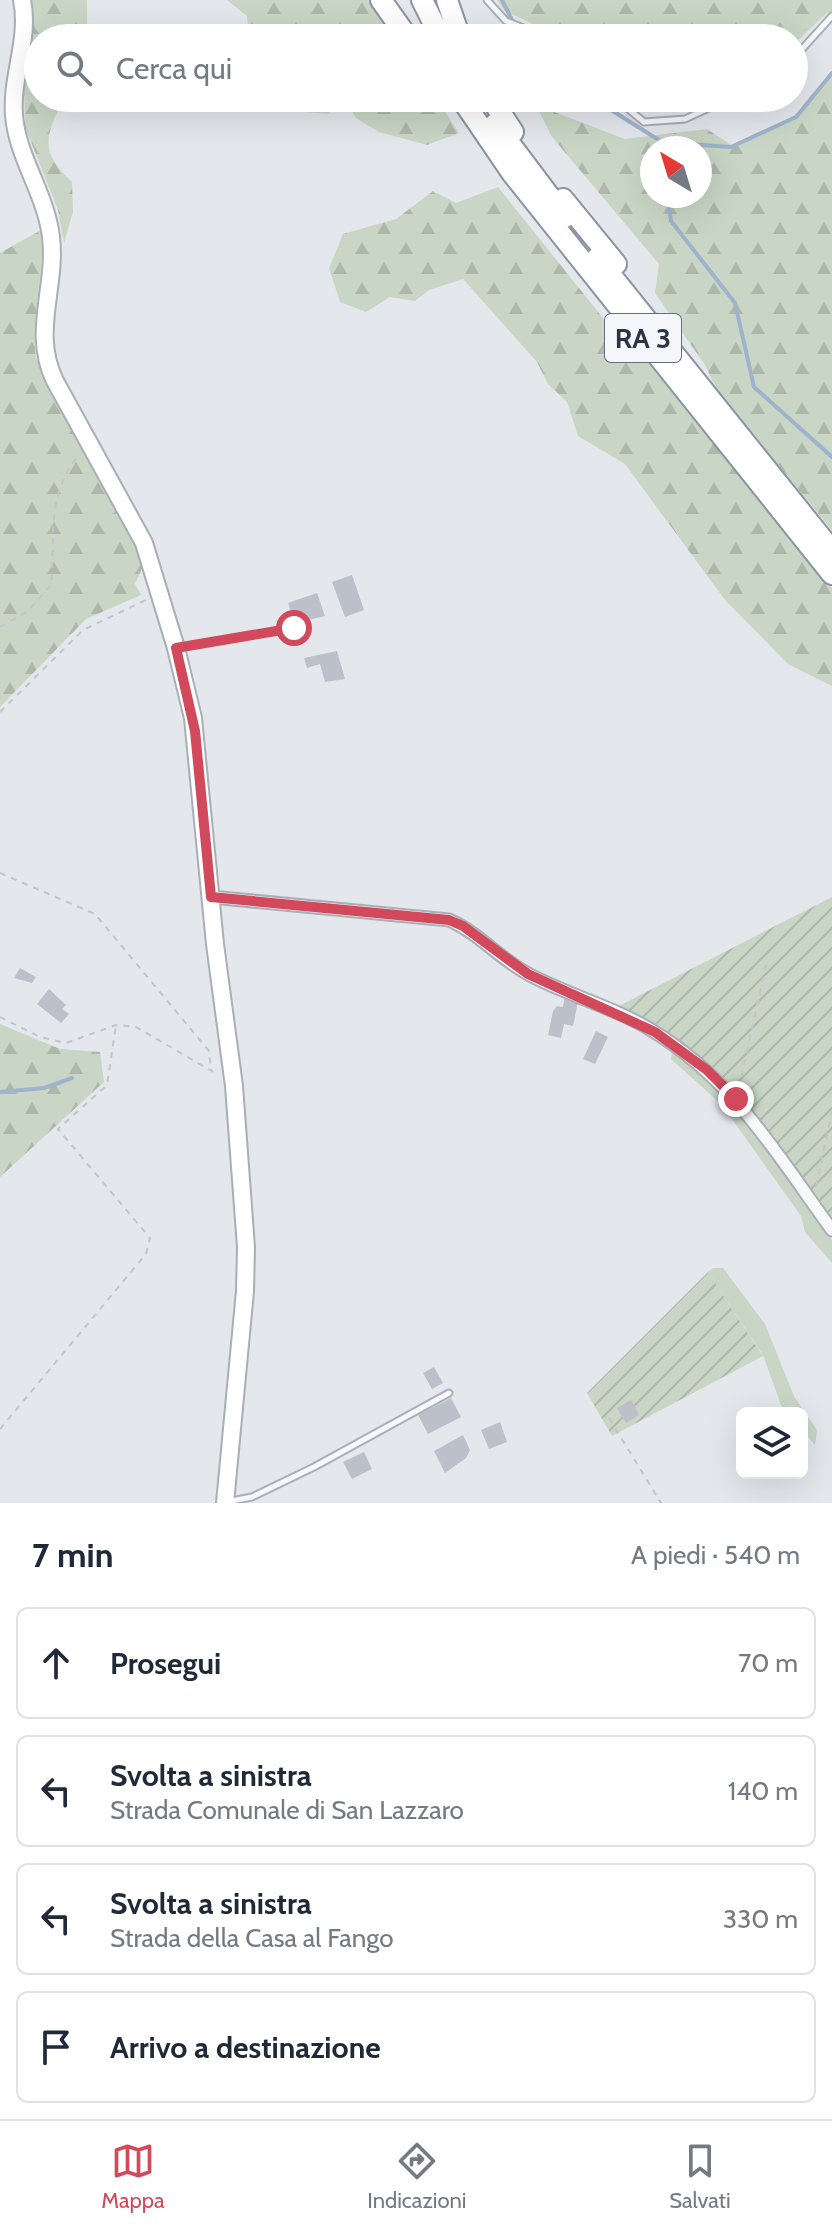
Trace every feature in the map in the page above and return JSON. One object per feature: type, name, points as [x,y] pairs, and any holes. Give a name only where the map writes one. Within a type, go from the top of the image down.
[{"type":"highway","points":[[381,0],[398,24]]},
{"type":"highway","points":[[408,0],[419,24]]},
{"type":"highway","points":[[422,0],[434,24]]},
{"type":"highway","points":[[447,0],[455,24]]},
{"type":"highway","points":[[459,112],[498,170],[620,325],[645,341]]},
{"type":"highway","name":"RA 3","points":[[471,112],[512,173],[832,574]]},
{"type":"highway","name":"RA 3","points":[[487,112],[563,215],[832,551]]},
{"type":"highway","points":[[501,112],[533,159],[685,351],[699,385]]},
{"type":"street","points":[[22,0],[24,28],[14,113],[18,137],[43,198],[51,235],[52,263],[43,348],[55,381],[139,532],[176,648],[195,731],[234,1086],[246,1270],[225,1503]]},
{"type":"street","points":[[211,897],[449,920],[463,926],[528,974],[655,1032],[707,1070],[756,1121],[832,1230]]},
{"type":"lane","points":[[487,0],[506,21],[513,24]]},
{"type":"lane","points":[[808,43],[832,16]]},
{"type":"lane","points":[[632,112],[644,122],[685,119],[700,112]]},
{"type":"lane","points":[[225,1503],[246,1499],[314,1467],[449,1393]]},
{"type":"path","points":[[0,627],[28,611],[51,585],[53,506],[67,471],[78,455],[92,447]]},
{"type":"path","points":[[0,712],[83,630],[160,593]]},
{"type":"path","points":[[176,648],[277,629],[306,631]]},
{"type":"path","points":[[0,873],[95,914],[209,1051],[211,1070]]},
{"type":"path","points":[[736,1099],[766,965]]},
{"type":"path","points":[[0,1017],[40,1037],[66,1043],[116,1025],[136,1027],[234,1086]]},
{"type":"path","points":[[0,1429],[146,1254],[150,1238],[58,1129],[107,1085],[116,1025]]},
{"type":"path","points":[[812,1203],[832,1112]]},
{"type":"path","points":[[609,1418],[661,1503]]},
{"type":"green space","points":[[30,0],[87,0],[87,24],[32,24]]},
{"type":"green space","points":[[227,0],[368,0],[386,24],[248,24],[247,16]]},
{"type":"green space","points":[[497,0],[832,0],[832,18],[828,12],[808,31],[808,24],[533,24],[504,10]]},
{"type":"green space","points":[[832,75],[832,530],[719,394],[705,365],[655,293],[659,264],[552,137],[540,112],[554,112],[625,139],[640,137],[640,208],[712,208],[712,136],[650,136],[707,129],[733,146],[797,118],[802,112],[808,112],[808,104]]},
{"type":"green space","points":[[25,112],[58,112],[48,143],[54,161],[72,182],[73,212],[64,243],[58,210],[25,127]]},
{"type":"green space","points":[[352,112],[445,112],[459,133],[427,145],[379,132],[356,118]]},
{"type":"green space","points":[[498,187],[611,328],[639,352],[832,588],[832,686],[788,664],[725,600],[625,464],[578,436],[567,402],[548,384],[537,362],[463,279],[429,290],[415,301],[390,297],[366,312],[340,302],[329,268],[343,234],[396,219],[433,191],[456,203]]},
{"type":"green space","points":[[41,230],[36,358],[127,527],[143,566],[135,584],[141,595],[86,619],[0,707],[0,253]]},
{"type":"green space","points":[[832,897],[832,1223],[783,1153],[732,1089],[615,1008]]},
{"type":"green space","points":[[0,1024],[60,1049],[100,1052],[104,1082],[0,1177]]},
{"type":"green space","points":[[672,1051],[712,1083],[745,1117],[832,1240],[832,1263],[805,1232],[801,1216],[722,1105],[671,1059]]},
{"type":"green space","points":[[713,1268],[723,1268],[765,1324],[801,1407],[781,1405],[763,1355],[708,1272]]},
{"type":"green space","points":[[708,1272],[763,1356],[612,1436],[587,1393]]},
{"type":"green space","points":[[808,1417],[817,1430],[815,1445],[808,1437]]},
{"type":"building","points":[[352,575],[364,610],[345,617],[332,582]]},
{"type":"building","points":[[317,593],[325,616],[295,623],[288,603]]},
{"type":"building","points":[[337,651],[345,679],[325,682],[320,664],[307,668],[304,658]]},
{"type":"building","points":[[20,968],[36,977],[32,983],[14,978]]},
{"type":"building","points":[[49,989],[66,1005],[62,1009],[69,1014],[61,1023],[37,1004]]},
{"type":"building","points":[[565,995],[579,997],[573,1026],[564,1024],[561,1038],[548,1035],[553,1011],[557,1006],[563,1007]]},
{"type":"building","points":[[596,1031],[608,1037],[595,1064],[583,1059]]},
{"type":"building","points":[[434,1367],[443,1383],[432,1389],[423,1373]]},
{"type":"building","points":[[451,1398],[461,1417],[428,1434],[418,1415]]},
{"type":"building","points":[[631,1400],[639,1415],[626,1423],[617,1408]]},
{"type":"building","points":[[500,1422],[507,1442],[489,1449],[481,1430]]},
{"type":"building","points":[[463,1435],[470,1450],[466,1458],[445,1473],[434,1451]]},
{"type":"building","points":[[364,1452],[372,1469],[352,1479],[343,1462]]},
{"type":"waterway","points":[[502,0],[514,24]]},
{"type":"waterway","points":[[808,102],[832,73]]},
{"type":"waterway","points":[[614,112],[662,142],[731,147],[796,117],[800,112]]},
{"type":"waterway","points":[[669,208],[671,221],[735,303],[754,387],[832,457]]},
{"type":"waterway","points":[[0,1092],[44,1088],[72,1078]]},
{"type":"route","points":[[294,628],[176,648],[195,731],[211,897],[449,920],[463,926],[528,974],[633,1019],[655,1032],[707,1070],[736,1099]]}]
